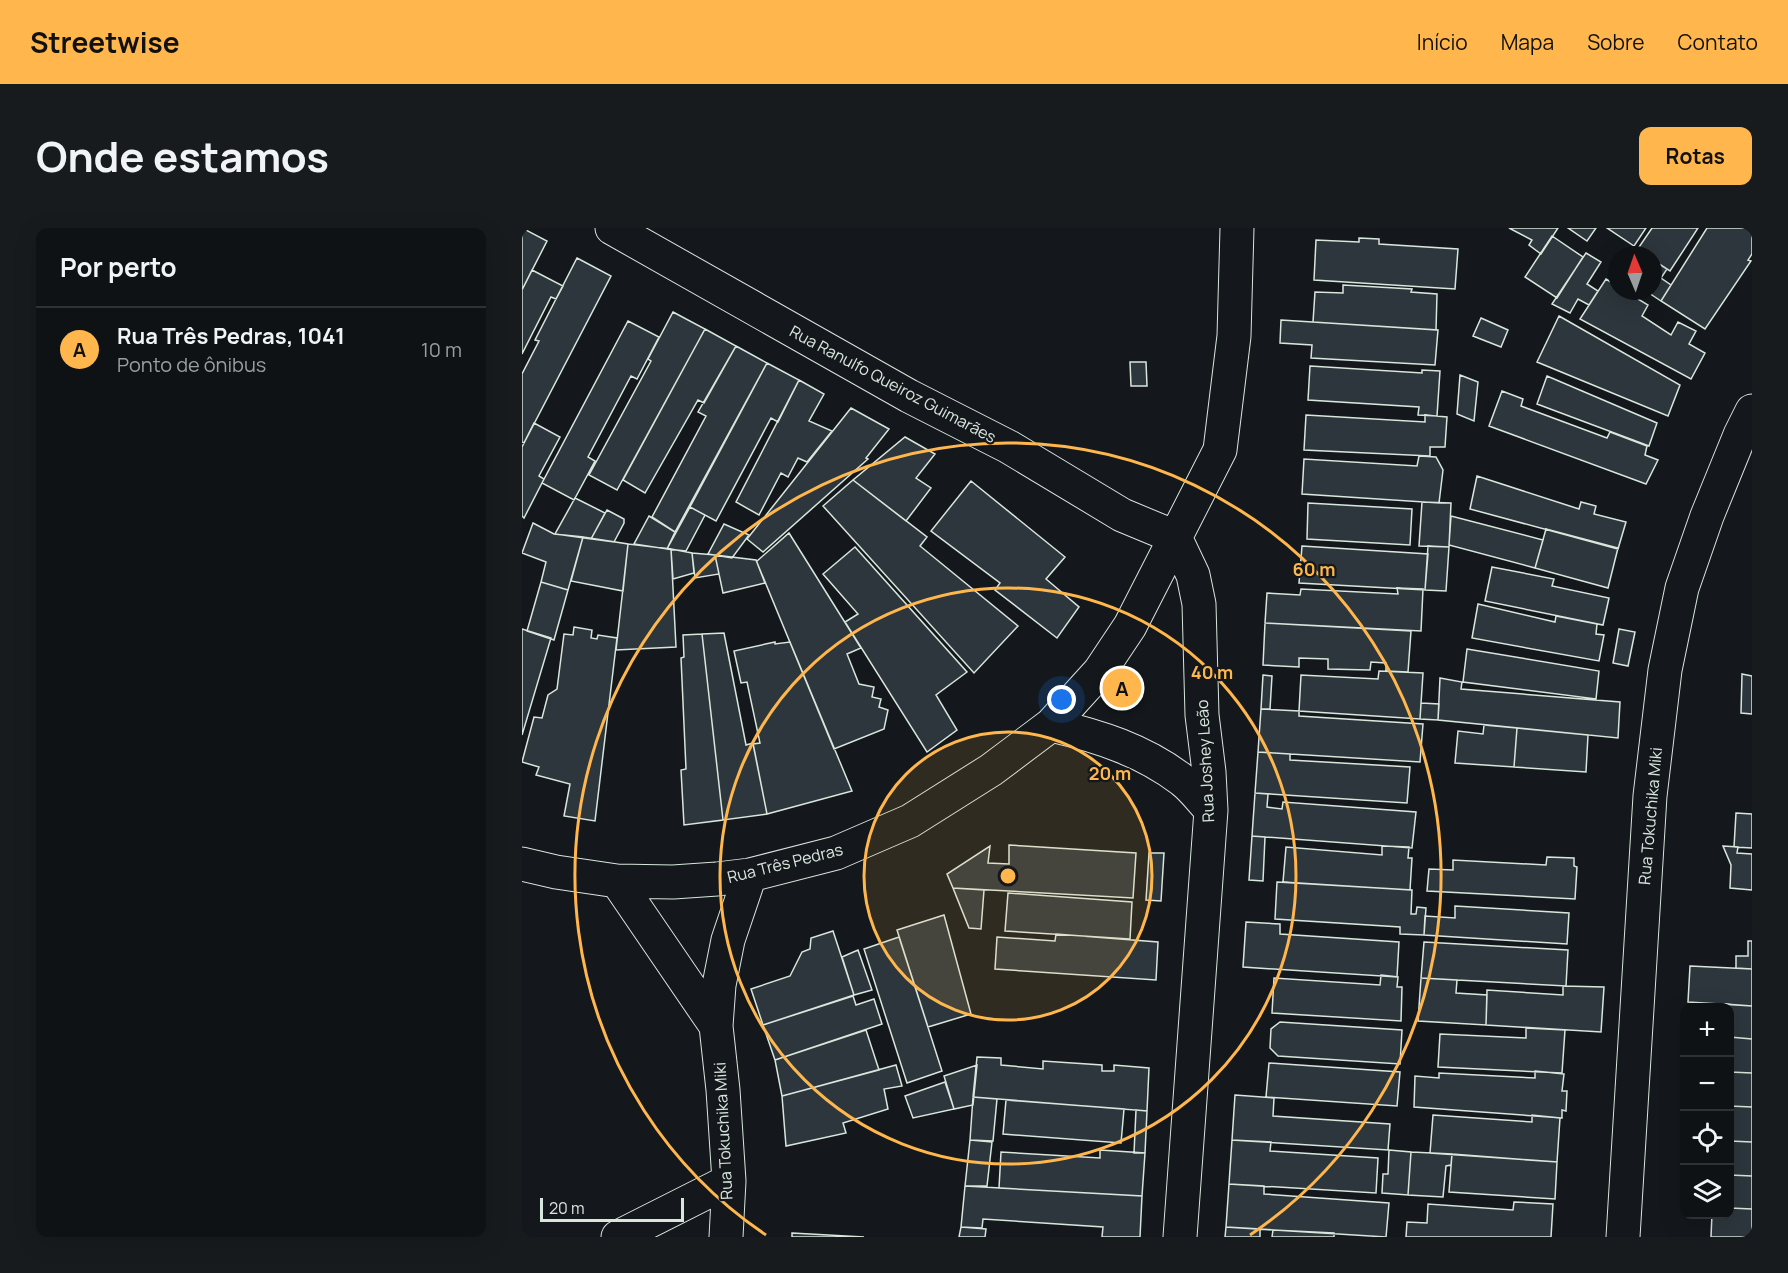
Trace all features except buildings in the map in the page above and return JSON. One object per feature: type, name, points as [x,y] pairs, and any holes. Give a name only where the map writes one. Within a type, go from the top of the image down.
[{"type":"street","name":"Rua Ranulfo Queiroz Guimarães","points":[[612,228],[909,396],[1010,447],[1122,515],[1175,537]]},
{"type":"street","points":[[1175,537],[1220,450],[1234,336],[1237,228]]},
{"type":"street","name":"Rua Tokuchika Miki","points":[[1623,1237],[1650,796],[1665,670],[1682,588],[1707,516],[1752,411]]},
{"type":"street","name":"Rua Três Pedras","points":[[522,864],[556,872],[617,880],[673,882],[717,879],[750,875],[836,853],[910,821],[991,770],[1051,725],[1100,671],[1130,626],[1175,537]]},
{"type":"street","name":"Rua Joshey Leão","points":[[1175,537],[1193,575],[1199,604],[1202,715],[1211,810],[1180,1237]]},
{"type":"street","points":[[1051,725],[1093,735],[1152,759],[1184,782],[1211,810]]},
{"type":"street","name":"Rua Tokuchika Miki","points":[[726,1237],[729,1181],[716,1026],[719,985],[728,940],[750,875]]},
{"type":"street","name":"Rua Tokuchika Miki","points":[[617,880],[716,1026]]},
{"type":"street","points":[[618,1237],[729,1181]]},
{"type":"place","name":"Rua Três Pedras, 1041","points":[[1122,688]]}]
